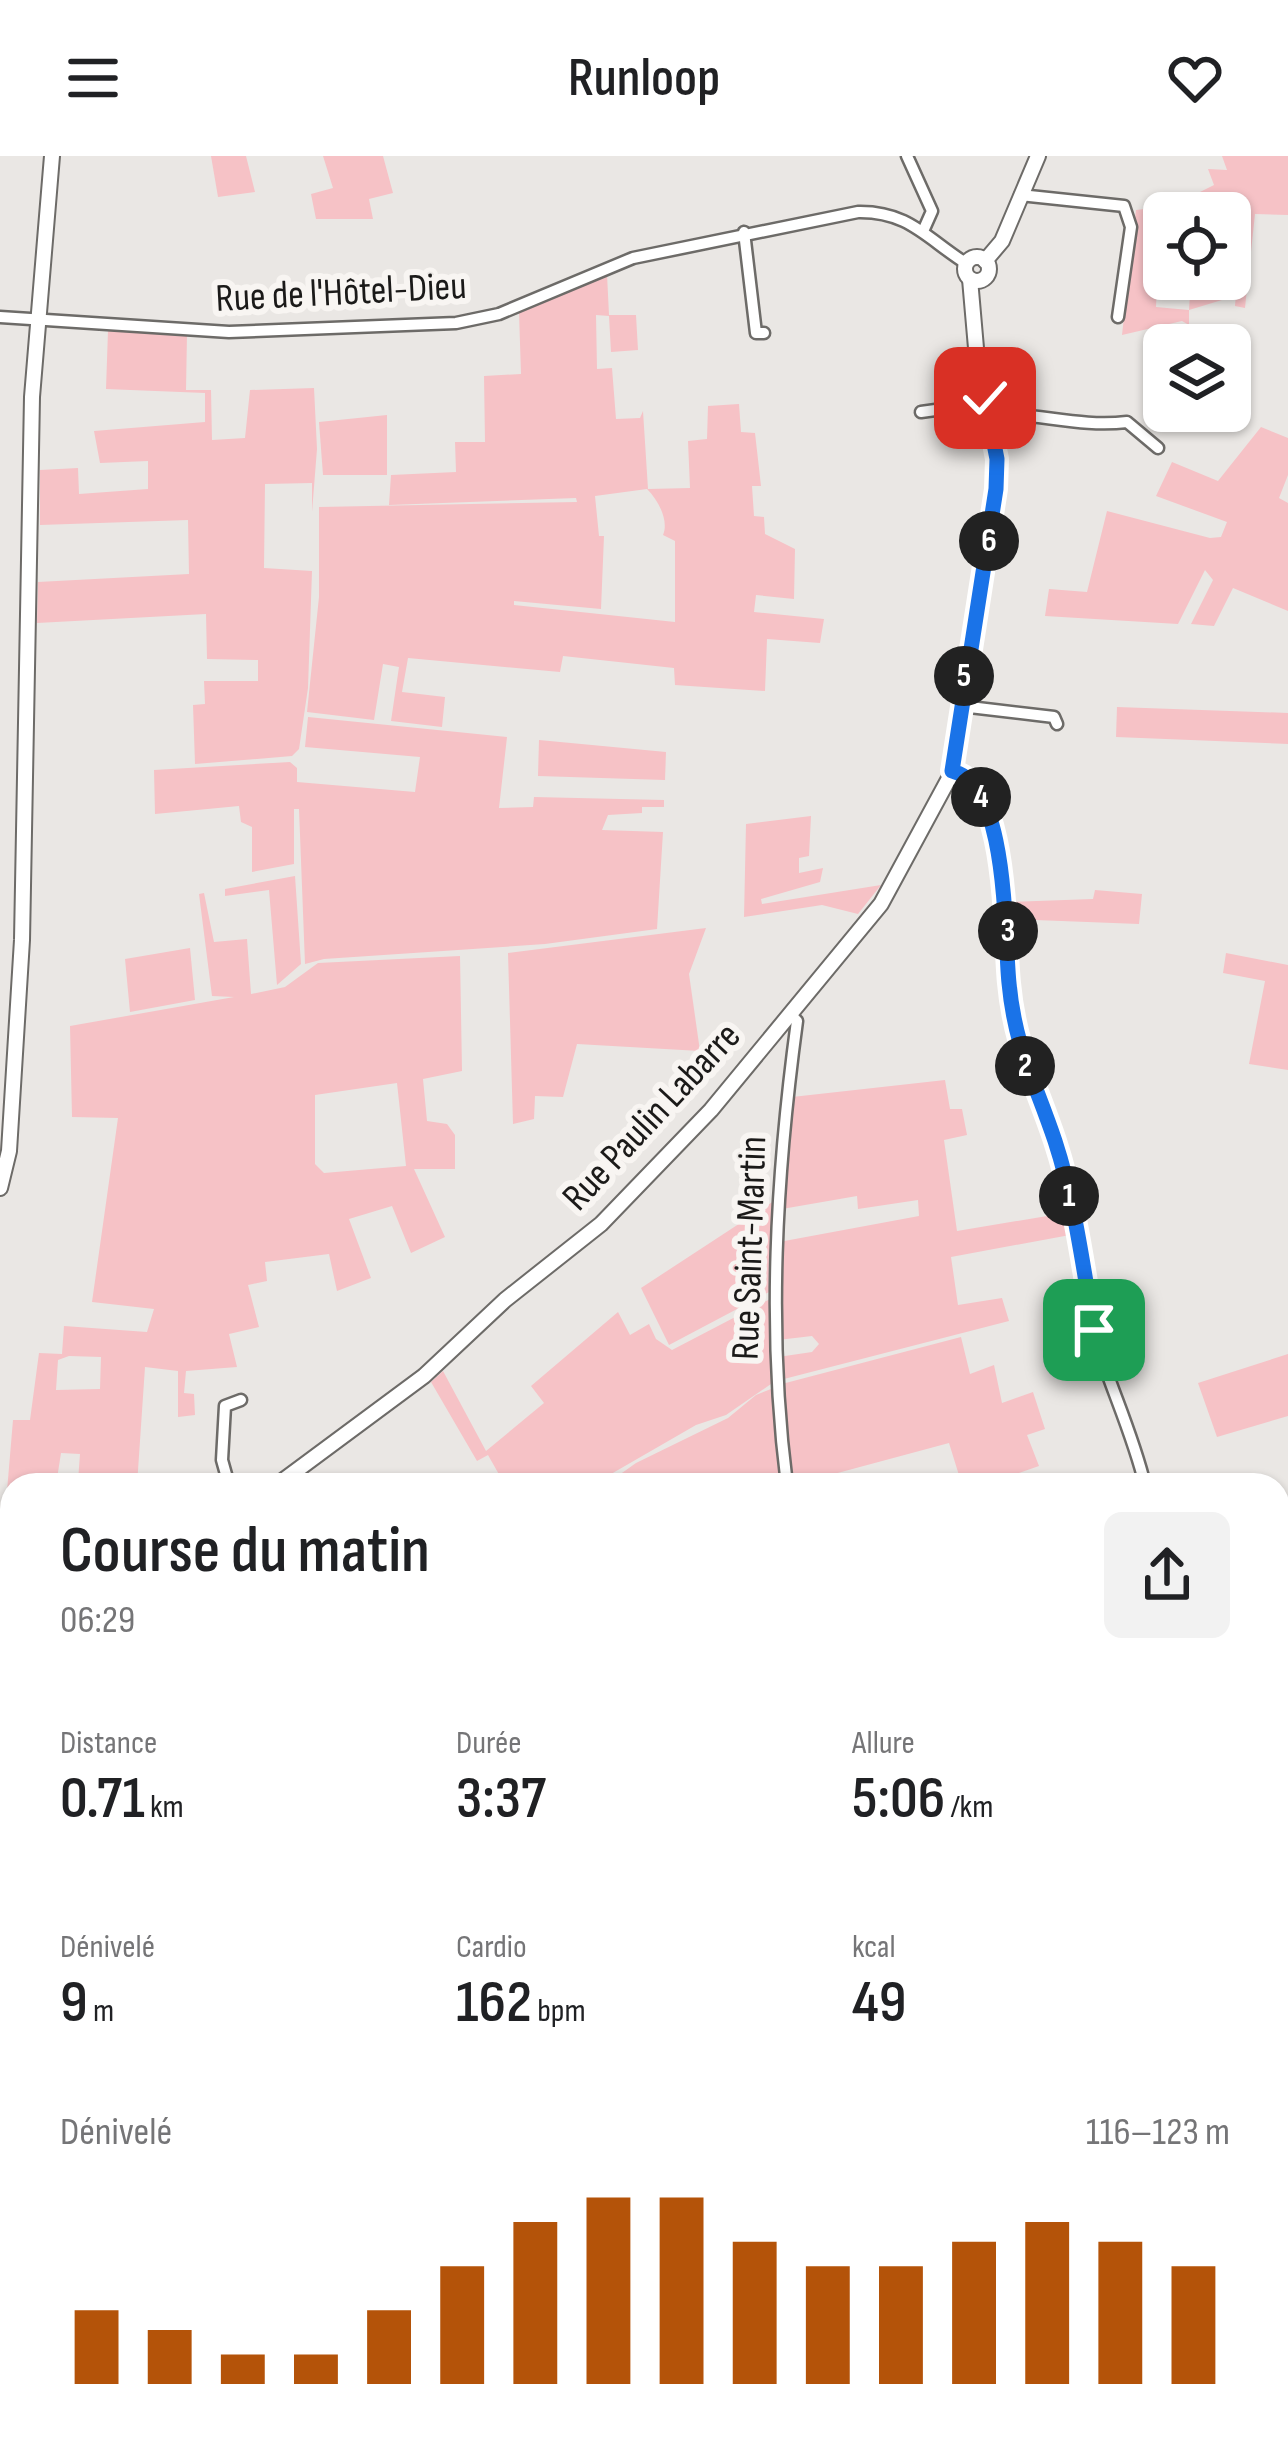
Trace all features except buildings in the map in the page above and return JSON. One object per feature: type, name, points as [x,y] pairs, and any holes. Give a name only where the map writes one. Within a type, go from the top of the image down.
[{"type":"street","points":[[0,1188],[22,940],[31,426],[52,156]]},
{"type":"street","points":[[907,156],[932,211],[924,229],[974,274]]},
{"type":"street","points":[[1038,156],[1020,195],[1124,206],[1131,227],[1118,317]]},
{"type":"street","name":"Rue Paulin Labarre","points":[[293,1473],[424,1376],[506,1300],[601,1224],[711,1110],[891,889],[952,771],[996,489],[975,324],[974,274],[989,270],[986,260],[1002,241],[1020,195]]},
{"type":"street","name":"Rue de l'Hôtel-Dieu","points":[[0,316],[38,322],[263,332],[456,323],[499,314],[633,258],[744,232],[872,211],[892,213],[924,229]]},
{"type":"street","points":[[744,232],[756,333],[764,333]]},
{"type":"street","points":[[921,412],[987,408],[1071,423],[1126,422],[1158,448]]},
{"type":"street","points":[[961,706],[1054,717],[1057,724]]},
{"type":"street","points":[[952,771],[968,776],[979,789],[994,842],[1006,897],[1016,1040],[1055,1142],[1076,1222],[1095,1334],[1141,1473]]},
{"type":"street","name":"Rue Saint-Martin","points":[[785,1473],[777,1406],[773,1299],[797,1021],[791,1015]]},
{"type":"street","points":[[226,1473],[225,1406],[241,1400]]},
{"type":"shaded area","points":[[211,156],[246,156],[255,192],[218,197]]},
{"type":"shaded area","points":[[323,156],[383,156],[393,193],[369,199],[373,219],[316,219],[311,194],[333,188]]},
{"type":"shaded area","points":[[1222,156],[1288,156],[1288,215],[1255,214],[1251,252],[1251,192],[1200,192],[1214,185],[1208,169],[1227,170]]},
{"type":"shaded area","points":[[1143,209],[1143,300],[1156,300],[1156,307],[1189,310],[1189,324],[1143,324],[1143,330],[1122,335],[1136,210]]},
{"type":"shaded area","points":[[607,274],[609,315],[636,315],[638,350],[611,352],[609,316],[596,315],[597,369],[612,368],[616,419],[640,418],[643,411],[648,489],[690,488],[688,441],[707,439],[708,406],[739,404],[741,432],[755,433],[761,486],[752,486],[754,516],[764,517],[765,534],[795,549],[794,599],[756,595],[754,612],[824,619],[820,643],[767,639],[765,691],[675,685],[674,668],[563,656],[560,672],[408,658],[402,692],[445,697],[442,727],[391,721],[399,667],[383,664],[374,720],[307,712],[319,597],[319,507],[577,502],[576,498],[389,505],[391,475],[456,472],[455,442],[485,442],[484,376],[521,374],[519,312]],"holes":[[[647,489],[664,517],[663,535],[675,541],[675,622],[514,605],[514,601],[601,609],[604,536],[599,536],[595,496]]]},
{"type":"shaded area","points":[[1190,300],[1222,300],[1189,310]]},
{"type":"shaded area","points":[[108,331],[187,334],[186,390],[211,390],[212,440],[245,438],[250,390],[314,388],[317,449],[312,512],[312,483],[265,484],[264,568],[312,571],[308,688],[299,749],[292,756],[195,764],[193,705],[205,704],[204,681],[258,681],[258,660],[207,659],[206,614],[37,623],[38,582],[189,574],[188,520],[40,525],[40,470],[78,468],[79,494],[148,489],[148,461],[100,463],[94,431],[205,422],[205,393],[106,389]]},
{"type":"shaded area","points":[[387,415],[387,475],[323,475],[319,422]]},
{"type":"shaded area","points":[[1261,427],[1288,438],[1288,475],[1279,498],[1288,503],[1288,611],[1233,588],[1214,626],[1191,624],[1213,580],[1205,570],[1178,624],[1045,616],[1049,589],[1087,592],[1107,511],[1221,537],[1227,522],[1156,496],[1172,462],[1218,481]]},
{"type":"shaded area","points":[[1117,707],[1288,713],[1288,744],[1116,737]]},
{"type":"shaded area","points":[[308,717],[507,737],[499,808],[533,807],[534,797],[664,800],[664,807],[642,807],[642,813],[608,815],[602,830],[663,832],[657,929],[545,944],[305,964],[299,809],[294,809],[294,864],[252,872],[252,827],[241,822],[239,806],[155,814],[154,770],[290,762],[297,768],[297,782],[415,792],[420,757],[305,747]]},
{"type":"shaded area","points":[[539,740],[666,752],[665,780],[538,776]]},
{"type":"shaded area","points":[[811,816],[809,856],[799,858],[799,873],[823,868],[820,882],[761,899],[762,904],[881,885],[858,914],[822,905],[744,917],[746,824]]},
{"type":"shaded area","points":[[295,876],[301,964],[277,985],[269,890],[225,896],[225,889]]},
{"type":"shaded area","points":[[1095,890],[1142,894],[1139,924],[1012,919],[1011,902],[1093,899]]},
{"type":"shaded area","points":[[204,893],[214,942],[247,939],[251,994],[285,987],[318,963],[460,956],[462,1071],[423,1079],[427,1121],[447,1124],[455,1135],[455,1169],[414,1169],[445,1237],[411,1253],[392,1206],[349,1219],[371,1278],[337,1291],[329,1254],[265,1262],[267,1281],[248,1285],[259,1327],[229,1334],[237,1367],[186,1371],[184,1393],[194,1394],[195,1415],[178,1417],[178,1371],[145,1367],[138,1473],[79,1473],[80,1454],[61,1453],[58,1473],[9,1473],[13,1420],[30,1420],[39,1353],[62,1354],[64,1326],[147,1332],[154,1309],[92,1302],[118,1118],[72,1117],[70,1026],[234,997],[212,996],[199,894]],"holes":[[[397,1083],[406,1166],[324,1173],[315,1164],[315,1095]],[[101,1357],[100,1389],[56,1390],[58,1360]]]},
{"type":"shaded area","points":[[706,928],[689,974],[700,1051],[577,1044],[563,1097],[535,1096],[534,1119],[513,1124],[508,953]]},
{"type":"shaded area","points":[[190,948],[195,1000],[130,1012],[125,959]]},
{"type":"shaded area","points":[[1226,953],[1288,965],[1288,1070],[1249,1064],[1265,981],[1223,973]]},
{"type":"shaded area","points":[[945,1080],[950,1109],[962,1109],[967,1135],[944,1140],[957,1231],[1065,1213],[1070,1235],[951,1257],[958,1305],[1002,1298],[1009,1321],[780,1380],[778,1357],[812,1352],[819,1344],[812,1336],[778,1340],[779,1242],[919,1216],[918,1200],[858,1209],[857,1196],[782,1209],[792,1097]]},
{"type":"shaded area","points":[[774,1201],[769,1292],[669,1345],[641,1288]]},
{"type":"shaded area","points":[[770,1299],[771,1384],[726,1415],[696,1425],[613,1473],[498,1473],[488,1455],[477,1461],[431,1382],[443,1371],[486,1451],[544,1403],[531,1386],[618,1312],[630,1335],[649,1324],[656,1339],[672,1350]]},
{"type":"shaded area","points":[[961,1337],[970,1374],[994,1365],[1002,1403],[1033,1392],[1045,1429],[1027,1435],[1039,1466],[1019,1473],[958,1473],[949,1443],[838,1473],[791,1473],[778,1385]]},
{"type":"shaded area","points":[[1288,1354],[1288,1416],[1217,1437],[1198,1383]]},
{"type":"shaded area","points":[[771,1389],[781,1473],[622,1473],[728,1418]]},
{"type":"route","points":[[985,398],[997,459],[996,489],[952,771],[968,776],[979,789],[994,842],[1006,897],[1016,1040],[1055,1142],[1076,1222],[1094,1330]]}]
